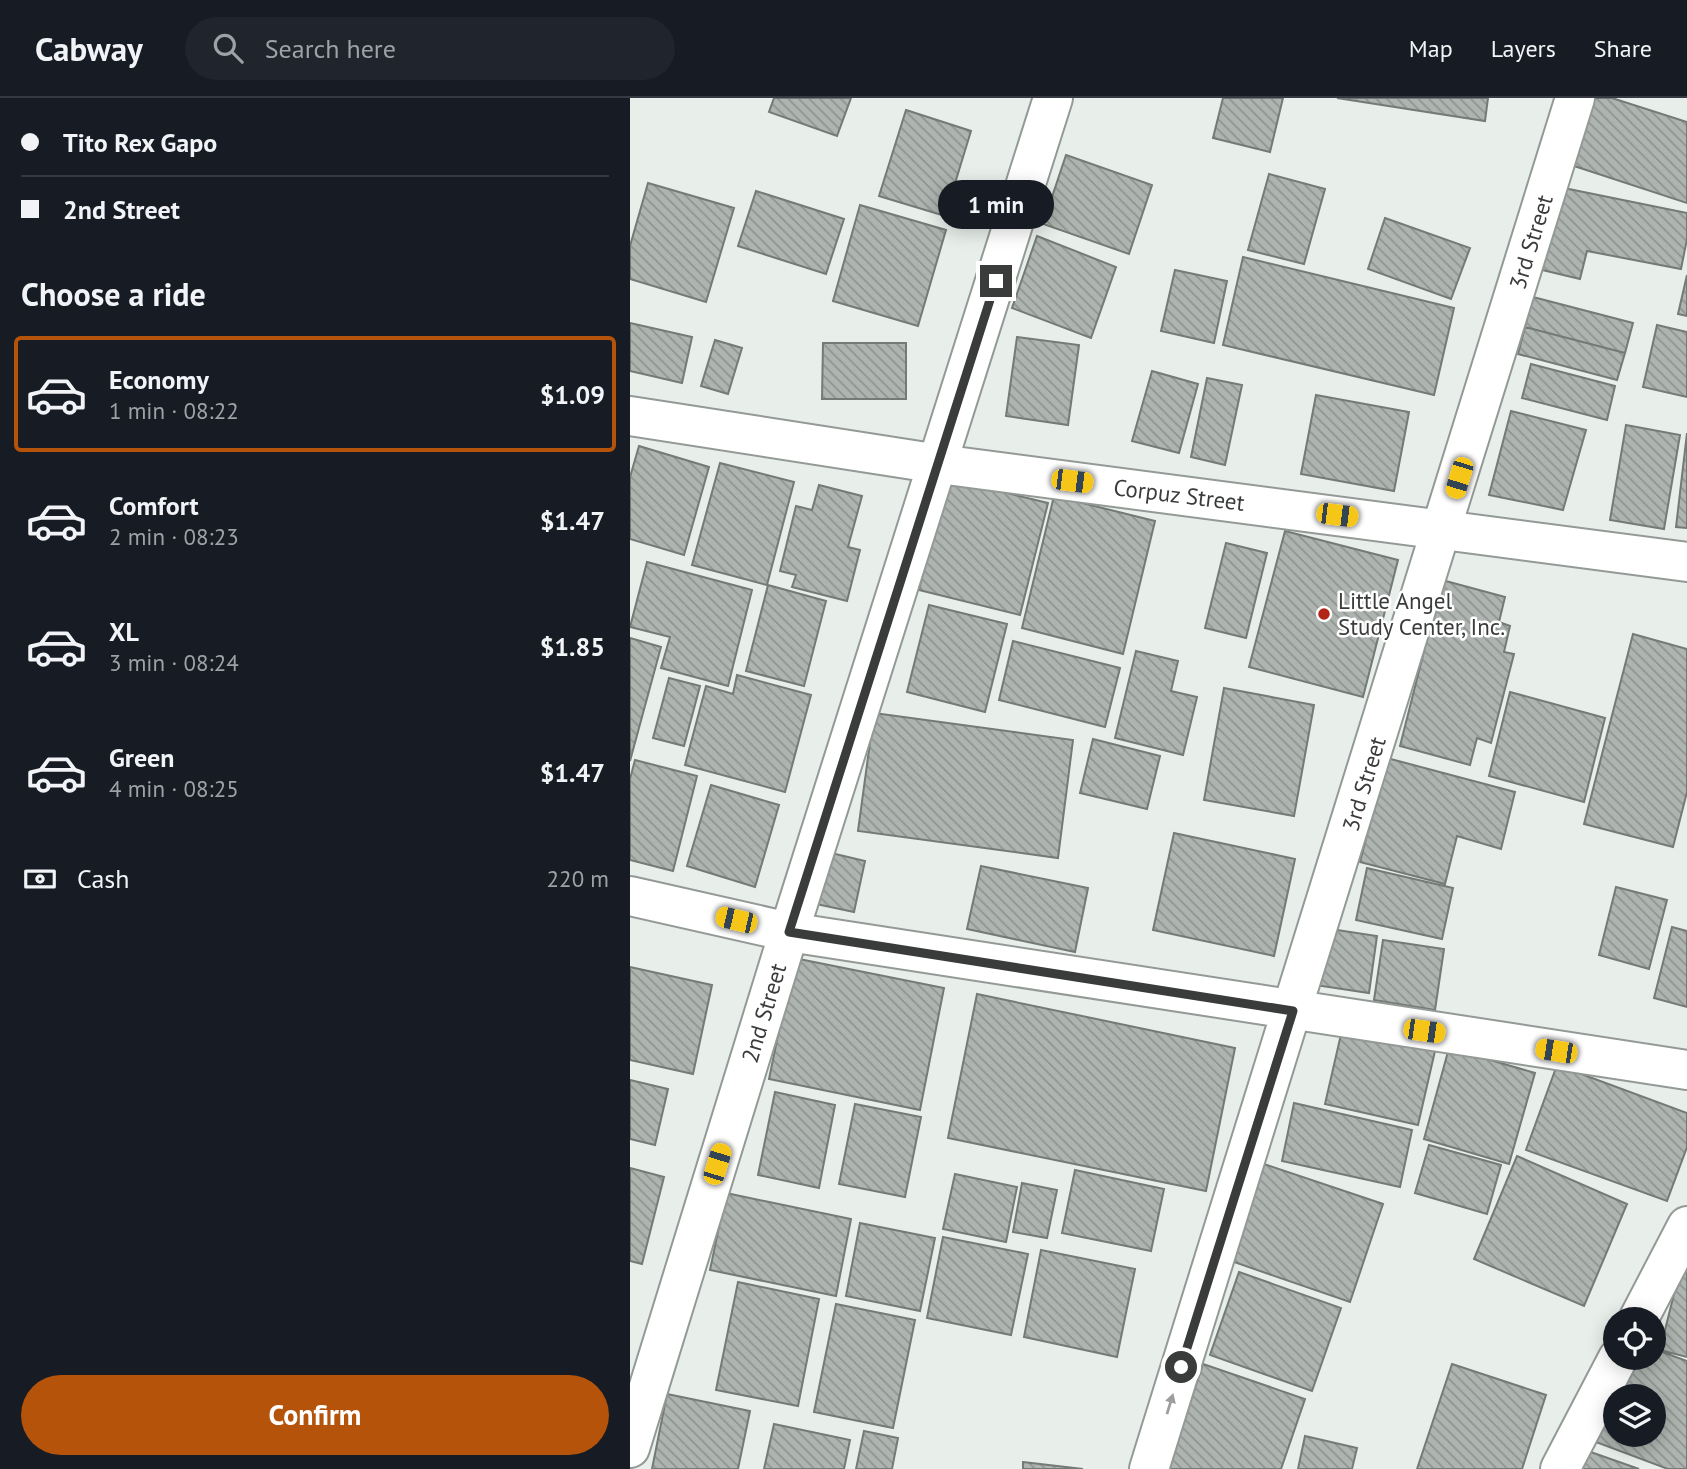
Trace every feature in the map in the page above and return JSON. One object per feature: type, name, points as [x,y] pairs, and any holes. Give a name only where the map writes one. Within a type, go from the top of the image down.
[{"type":"street","name":"2nd Street","points":[[630,1448],[789,932],[1053,98]]},
{"type":"street","name":"3rd Street","points":[[1149,1469],[1444,528],[1575,98]]},
{"type":"street","name":"Corpuz Street","points":[[630,416],[939,464],[1444,528],[1687,562]]},
{"type":"street","points":[[630,896],[789,932],[1687,1070]]},
{"type":"street","points":[[1645,1307],[1687,1226]]},
{"type":"street","points":[[1560,1469],[1612,1370]]},
{"type":"building","points":[[774,98],[851,98],[837,136],[769,112]]},
{"type":"building","points":[[1223,98],[1283,98],[1270,152],[1213,138]]},
{"type":"building","points":[[1337,98],[1488,98],[1485,121]]},
{"type":"building","points":[[1586,98],[1612,98],[1687,122],[1687,203],[1565,163]]},
{"type":"building","points":[[906,110],[971,131],[945,216],[879,196]]},
{"type":"building","points":[[1066,155],[1152,185],[1129,254],[1043,224]]},
{"type":"building","points":[[1269,174],[1325,189],[1304,264],[1248,250]]},
{"type":"building","points":[[648,183],[734,208],[706,302],[630,279],[630,246]]},
{"type":"building","points":[[1559,187],[1687,213],[1687,239],[1681,269],[1587,251],[1580,279],[1538,269]]},
{"type":"building","points":[[756,191],[844,219],[826,274],[738,246]]},
{"type":"building","points":[[860,205],[946,230],[918,326],[833,301]]},
{"type":"building","points":[[1385,218],[1470,248],[1451,299],[1368,269]]},
{"type":"building","points":[[1037,236],[1116,267],[1091,338],[1012,308]]},
{"type":"building","points":[[1243,257],[1454,308],[1434,395],[1223,345]]},
{"type":"building","points":[[1175,270],[1227,281],[1214,343],[1161,331]]},
{"type":"building","points":[[1687,275],[1687,316],[1678,314]]},
{"type":"building","points":[[1533,297],[1633,323],[1625,353],[1525,327]]},
{"type":"building","points":[[630,323],[692,337],[682,383],[630,371]]},
{"type":"building","points":[[1657,325],[1687,332],[1687,397],[1643,387]]},
{"type":"building","points":[[1525,327],[1625,353],[1617,380],[1518,354]]},
{"type":"building","points":[[1017,337],[1079,345],[1068,425],[1006,416]]},
{"type":"building","points":[[715,340],[742,348],[728,394],[701,386]]},
{"type":"building","points":[[823,343],[906,343],[906,399],[822,399]]},
{"type":"building","points":[[1531,364],[1615,386],[1607,420],[1522,398]]},
{"type":"building","points":[[1152,371],[1198,384],[1179,453],[1132,441]]},
{"type":"building","points":[[1207,378],[1242,385],[1225,465],[1191,457]]},
{"type":"building","points":[[1316,395],[1409,412],[1394,491],[1301,474]]},
{"type":"building","points":[[1511,411],[1586,430],[1563,510],[1489,495]]},
{"type":"building","points":[[1626,425],[1680,435],[1664,529],[1610,520]]},
{"type":"building","points":[[1687,433],[1687,528],[1676,527]]},
{"type":"building","points":[[639,446],[709,467],[684,555],[630,539],[630,477]]},
{"type":"building","points":[[720,463],[794,482],[767,585],[692,565]]},
{"type":"building","points":[[946,478],[1048,503],[1020,615],[919,590]]},
{"type":"building","points":[[819,485],[862,496],[848,547],[860,550],[847,601],[792,587],[796,575],[780,571],[796,506],[812,510]]},
{"type":"building","points":[[1054,496],[1155,521],[1123,654],[1022,628]]},
{"type":"building","name":"Little Angel Study Center, Inc.","points":[[1285,531],[1398,560],[1363,697],[1249,667]]},
{"type":"building","points":[[1226,543],[1267,553],[1246,638],[1205,628]]},
{"type":"building","points":[[647,562],[752,590],[728,686],[661,668],[670,637],[630,627]]},
{"type":"building","points":[[1442,580],[1505,597],[1499,622],[1510,626],[1504,652],[1514,654],[1491,743],[1477,738],[1470,765],[1400,746]]},
{"type":"building","points":[[768,585],[826,601],[804,686],[746,671]]},
{"type":"building","points":[[929,605],[1007,624],[985,712],[907,692]]},
{"type":"building","points":[[1633,634],[1687,649],[1687,792],[1673,847],[1584,824]]},
{"type":"building","points":[[630,638],[661,647],[630,761]]},
{"type":"building","points":[[1013,641],[1120,668],[1105,727],[999,700]]},
{"type":"building","points":[[1136,651],[1178,661],[1171,691],[1197,697],[1183,755],[1115,738]]},
{"type":"building","points":[[737,675],[811,695],[785,792],[685,765],[706,686],[733,694]]},
{"type":"building","points":[[669,678],[700,686],[684,746],[653,738]]},
{"type":"building","points":[[1224,688],[1314,705],[1294,816],[1204,800]]},
{"type":"building","points":[[1510,692],[1605,718],[1584,802],[1489,776]]},
{"type":"building","points":[[874,713],[1073,740],[1058,858],[858,831]]},
{"type":"building","points":[[1093,739],[1160,756],[1147,809],[1080,793]]},
{"type":"building","points":[[1387,758],[1515,792],[1501,849],[1457,836],[1445,884],[1360,862]]},
{"type":"building","points":[[635,760],[697,776],[673,871],[630,860],[630,779]]},
{"type":"building","points":[[711,785],[779,805],[755,887],[687,866]]},
{"type":"building","points":[[1174,833],[1295,859],[1274,956],[1153,930]]},
{"type":"building","points":[[827,852],[865,861],[854,912],[816,904]]},
{"type":"building","points":[[981,866],[1088,888],[1075,952],[967,929]]},
{"type":"building","points":[[1367,868],[1453,888],[1442,939],[1356,920]]},
{"type":"building","points":[[1616,887],[1667,900],[1649,969],[1599,955]]},
{"type":"building","points":[[1672,927],[1687,931],[1687,1007],[1654,998]]},
{"type":"building","points":[[1324,928],[1377,936],[1369,993],[1315,985]]},
{"type":"building","points":[[1383,940],[1444,949],[1435,1010],[1374,1000]]},
{"type":"building","points":[[794,958],[944,988],[920,1110],[769,1079]]},
{"type":"building","points":[[630,967],[712,985],[693,1074],[630,1060]]},
{"type":"building","points":[[977,994],[1235,1048],[1206,1191],[948,1138]]},
{"type":"building","points":[[1342,1030],[1435,1051],[1418,1125],[1325,1104]]},
{"type":"building","points":[[1449,1048],[1535,1073],[1509,1164],[1424,1139]]},
{"type":"building","points":[[1557,1065],[1687,1113],[1687,1147],[1667,1201],[1526,1150]]},
{"type":"building","points":[[630,1080],[668,1089],[655,1145],[630,1139]]},
{"type":"building","points":[[775,1092],[835,1105],[819,1188],[758,1175]]},
{"type":"building","points":[[1294,1103],[1412,1130],[1400,1187],[1282,1161]]},
{"type":"building","points":[[855,1104],[921,1117],[905,1197],[839,1184]]},
{"type":"building","points":[[1429,1145],[1501,1165],[1487,1214],[1415,1193]]},
{"type":"building","points":[[1517,1156],[1627,1204],[1584,1306],[1474,1259]]},
{"type":"building","points":[[1264,1164],[1383,1204],[1350,1302],[1231,1261]]},
{"type":"building","points":[[630,1168],[664,1177],[642,1264],[630,1261]]},
{"type":"building","points":[[1075,1170],[1164,1189],[1151,1251],[1062,1233]]},
{"type":"building","points":[[955,1174],[1017,1187],[1006,1242],[943,1229]]},
{"type":"building","points":[[1022,1183],[1057,1190],[1047,1238],[1013,1232]]},
{"type":"building","points":[[726,1193],[851,1219],[836,1296],[710,1270]]},
{"type":"building","points":[[860,1223],[935,1238],[920,1311],[846,1296]]},
{"type":"building","points":[[943,1237],[1028,1254],[1011,1335],[927,1318]]},
{"type":"building","points":[[1041,1250],[1135,1269],[1117,1357],[1024,1337]]},
{"type":"building","points":[[1684,1254],[1687,1255],[1687,1357],[1666,1352],[1666,1326]]},
{"type":"building","points":[[1239,1272],[1341,1308],[1312,1391],[1210,1355]]},
{"type":"building","points":[[738,1282],[819,1299],[798,1406],[716,1390]]},
{"type":"building","points":[[836,1304],[915,1320],[893,1428],[814,1412]]},
{"type":"building","points":[[1666,1353],[1687,1361],[1687,1469],[1668,1469],[1609,1447],[1666,1447],[1666,1384],[1612,1384],[1617,1370],[1666,1370]]},
{"type":"building","points":[[1203,1364],[1305,1399],[1281,1469],[1168,1469]]},
{"type":"building","points":[[1452,1364],[1546,1395],[1522,1469],[1417,1469]]},
{"type":"building","points":[[667,1394],[750,1411],[738,1469],[652,1469]]},
{"type":"building","points":[[1603,1411],[1603,1445],[1593,1441]]},
{"type":"building","points":[[774,1424],[850,1440],[844,1469],[764,1469]]},
{"type":"building","points":[[864,1431],[898,1438],[892,1469],[856,1469]]},
{"type":"building","points":[[1305,1436],[1357,1448],[1352,1469],[1298,1469]]},
{"type":"building","points":[[1585,1450],[1639,1469],[1579,1469]]},
{"type":"building","points":[[1023,1462],[1083,1469],[1023,1469]]},
{"type":"place","name":"Little Angel Study Center, Inc.","points":[[1324,614]]},
{"type":"route","points":[[996,281],[789,932],[1293,1011],[1181,1367]]}]
